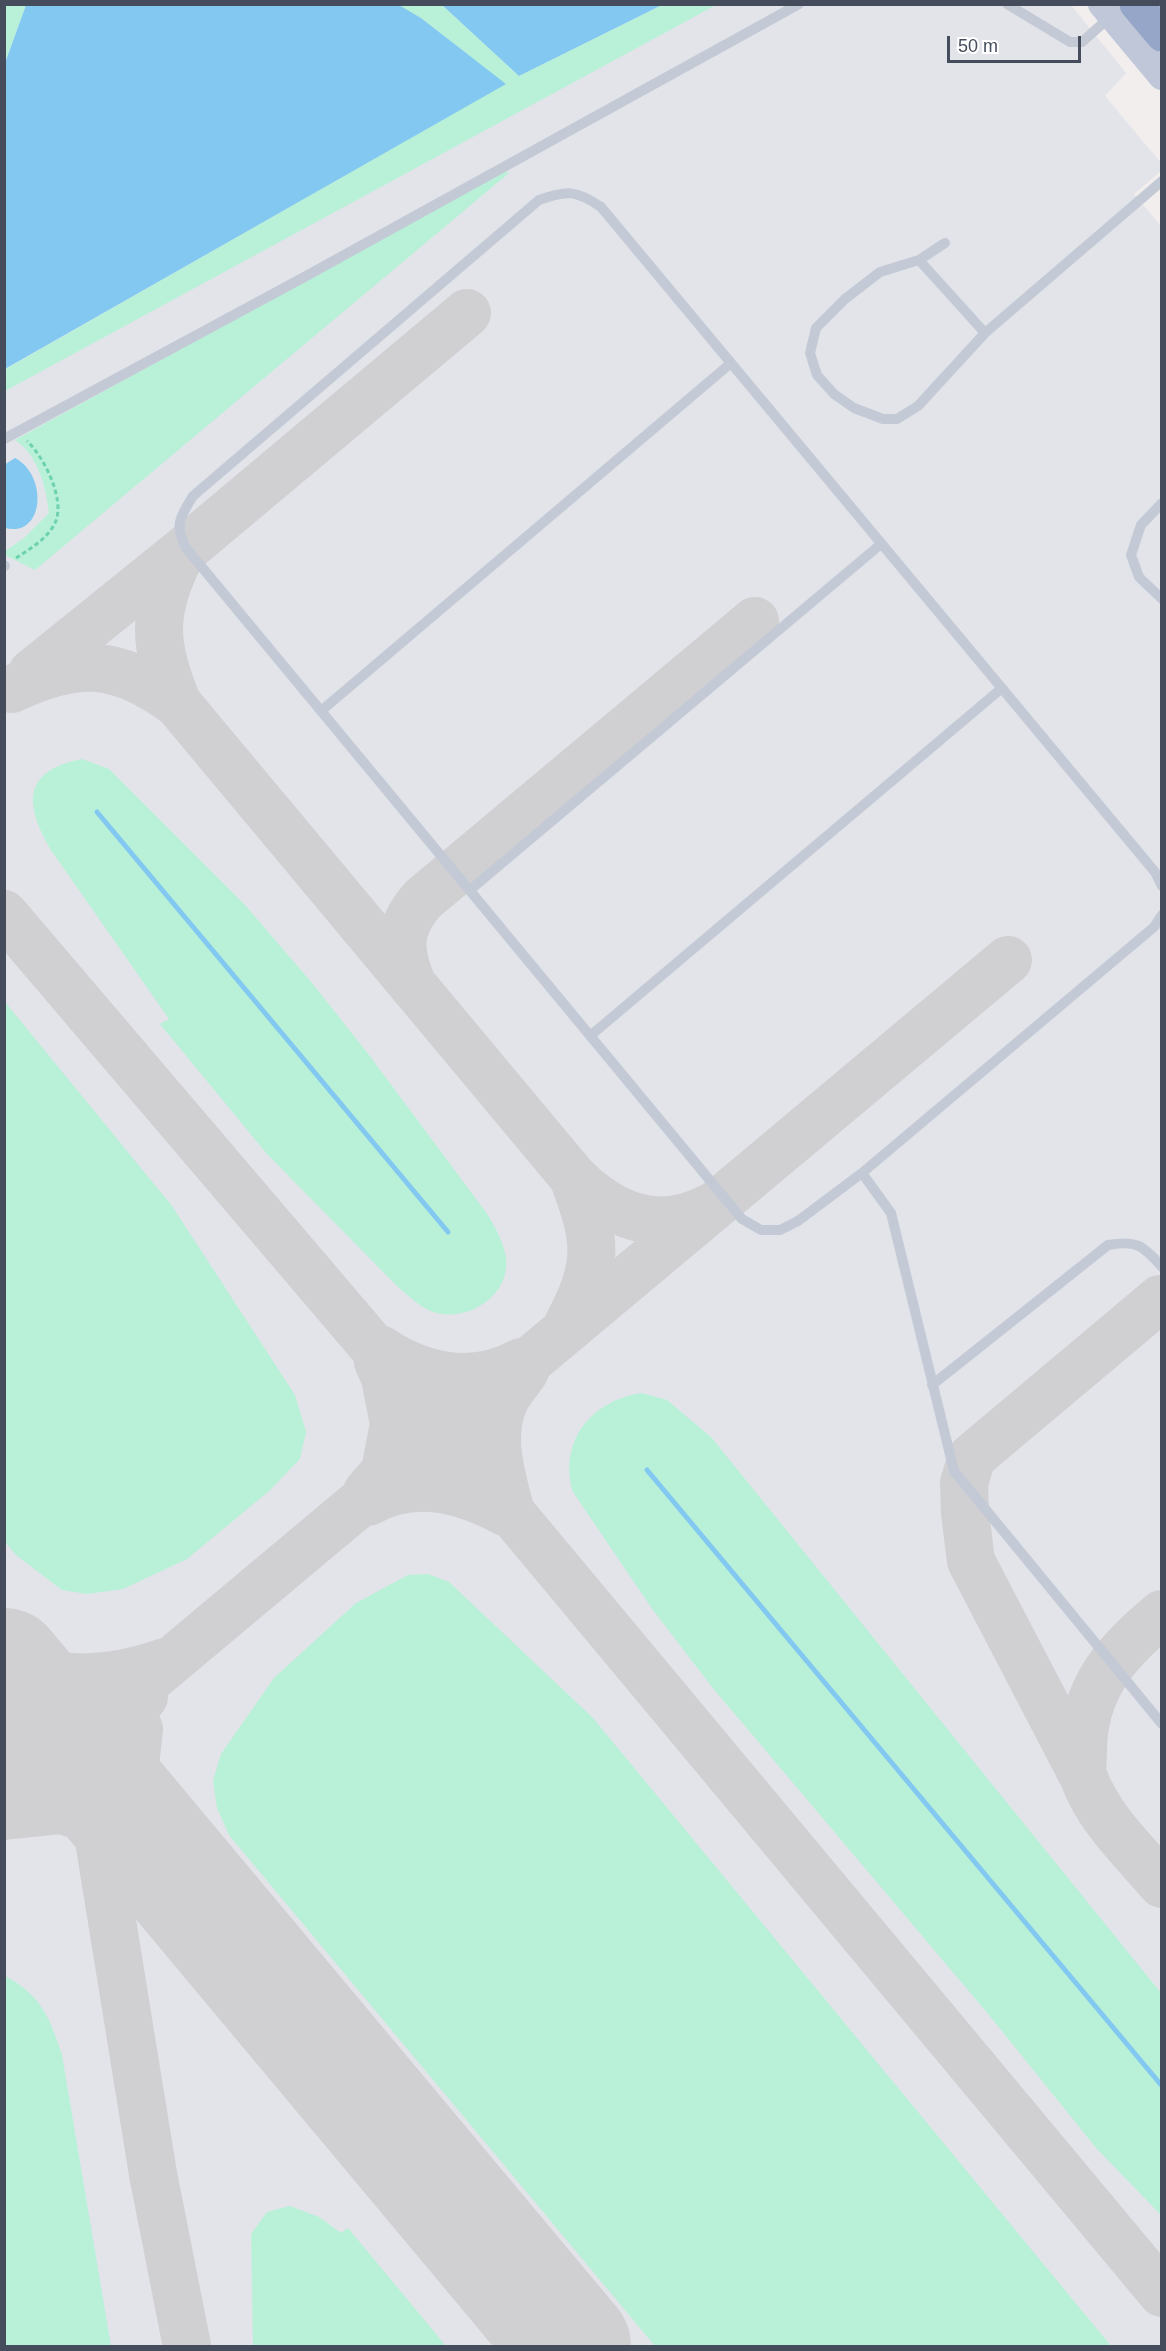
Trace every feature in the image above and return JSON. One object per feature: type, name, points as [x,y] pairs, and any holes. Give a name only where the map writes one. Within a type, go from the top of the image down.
[{"type":"highway","points":[[1116,8],[1161,34]]},
{"type":"main road","points":[[1116,8],[1161,76]]},
{"type":"lane","points":[[4,439],[308,276],[799,4]]},
{"type":"lane","points":[[1007,4],[1070,42],[1082,42],[1116,8]]},
{"type":"lane","points":[[945,243],[919,260],[880,272],[845,299],[816,328],[810,352],[817,375],[834,394],[854,408],[883,419],[897,419],[918,406],[985,333],[1161,181]]},
{"type":"lane","points":[[1161,886],[1155,872],[601,207],[585,196],[562,192],[539,200],[193,496],[179,518],[180,537],[186,548],[742,1219],[761,1230],[780,1230],[798,1221],[862,1173],[1154,927],[1161,915]]},
{"type":"lane","points":[[919,260],[985,333]]},
{"type":"lane","points":[[321,711],[731,363]]},
{"type":"lane","points":[[1161,503],[1141,525],[1131,555],[1139,578],[1161,599]]},
{"type":"lane","points":[[470,890],[881,544]]},
{"type":"lane","points":[[590,1036],[1002,688]]},
{"type":"lane","points":[[862,1173],[891,1213],[954,1471],[1161,1721]]},
{"type":"lane","points":[[932,1385],[1108,1245],[1126,1242],[1141,1246],[1161,1267]]},
{"type":"path","points":[[5,566],[46,536],[56,522],[58,507],[51,478],[38,451],[18,432]]},
{"type":"shaded area","points":[[704,5],[1071,5],[1126,73],[1105,96],[1162,164],[1161,171],[1134,194],[1159,224],[1162,223],[1161,2346],[5,2346],[4,390]]},
{"type":"green space","points":[[4,5],[26,5],[5,63]]},
{"type":"green space","points":[[397,5],[442,5],[519,76],[662,5],[716,5],[5,391],[4,370],[505,84],[421,18]]},
{"type":"green space","points":[[505,171],[509,173],[35,570],[5,555],[4,552],[24,538],[49,513],[40,472],[30,454],[15,440]]},
{"type":"green space","points":[[82,759],[109,769],[245,905],[312,983],[369,1055],[485,1211],[503,1245],[506,1271],[501,1284],[484,1303],[459,1314],[446,1314],[433,1312],[415,1302],[267,1154],[160,1024],[169,1019],[53,853],[37,821],[34,793],[38,782],[47,772]]},
{"type":"green space","points":[[5,1002],[172,1206],[295,1395],[306,1432],[300,1459],[269,1491],[187,1559],[123,1589],[87,1594],[62,1590],[16,1555],[5,1542]]},
{"type":"green space","points":[[642,1393],[667,1400],[711,1437],[1161,1993],[1161,2215],[1097,2149],[989,2015],[712,1687],[653,1610],[573,1492],[570,1456],[583,1426],[608,1404]]},
{"type":"green space","points":[[428,1574],[449,1582],[593,1718],[1111,2346],[655,2346],[229,1835],[217,1808],[213,1781],[221,1754],[274,1678],[356,1603],[408,1575]]},
{"type":"green space","points":[[5,1976],[17,1983],[36,2000],[48,2019],[62,2055],[111,2346],[5,2346]]},
{"type":"green space","points":[[290,2206],[319,2217],[341,2233],[348,2228],[446,2346],[253,2346],[251,2234],[267,2212]]},
{"type":"water","points":[[397,4],[421,18],[506,84],[5,369],[5,63],[26,5]]},
{"type":"water","points":[[442,5],[662,5],[519,76]]},
{"type":"water","points":[[15,458],[26,466],[37,490],[34,515],[28,524],[18,529],[5,528],[4,465]]},
{"type":"waterway","points":[[97,812],[448,1232]]},
{"type":"waterway","points":[[647,1470],[1162,2086]]},
{"type":"taxiway","points":[[32,673],[182,552],[467,313]]},
{"type":"taxiway","points":[[178,704],[164,664],[159,628],[165,592],[182,552]]},
{"type":"taxiway","points":[[413,986],[403,951],[404,930],[414,910],[423,899],[755,621]]},
{"type":"taxiway","points":[[12,689],[57,672],[78,668],[98,668],[117,671],[136,679],[157,689],[178,704],[573,1177],[603,1202],[636,1217],[671,1220],[690,1216],[709,1208]]},
{"type":"taxiway","points":[[4,914],[368,1341],[1162,2293]]},
{"type":"taxiway","points":[[4,1801],[1008,960]]},
{"type":"taxiway","points":[[567,1326],[585,1286],[591,1252],[587,1219],[573,1177]]},
{"type":"taxiway","points":[[1083,1776],[971,1561],[964,1483],[972,1457],[1160,1299]]},
{"type":"taxiway","points":[[380,1349],[414,1367],[449,1376],[485,1375],[521,1362]]},
{"type":"taxiway","points":[[367,1492],[385,1471],[394,1424],[385,1378],[378,1362]]},
{"type":"taxiway","points":[[510,1509],[498,1454],[498,1425],[506,1398],[525,1371]]},
{"type":"taxiway","points":[[368,1502],[403,1489],[438,1489],[456,1492],[507,1513]]},
{"type":"taxiway","points":[[1162,1614],[1130,1643],[1105,1674],[1096,1690],[1085,1729],[1082,1768],[1091,1793],[1108,1821],[1162,1884]]},
{"type":"taxiway","points":[[4,1656],[42,1673],[83,1677],[125,1673],[165,1662]]},
{"type":"taxiway","points":[[144,1697],[123,1730],[108,1768],[103,1787],[99,1827],[100,1847],[153,2174],[187,2346]]},
{"type":"taxiway","points":[[4,1707],[4,1755]]},
{"type":"taxiway","points":[[4,1816],[61,1810],[144,1835],[134,1775],[139,1729]]},
{"type":"runway","points":[[4,1668],[571,2346]]}]
